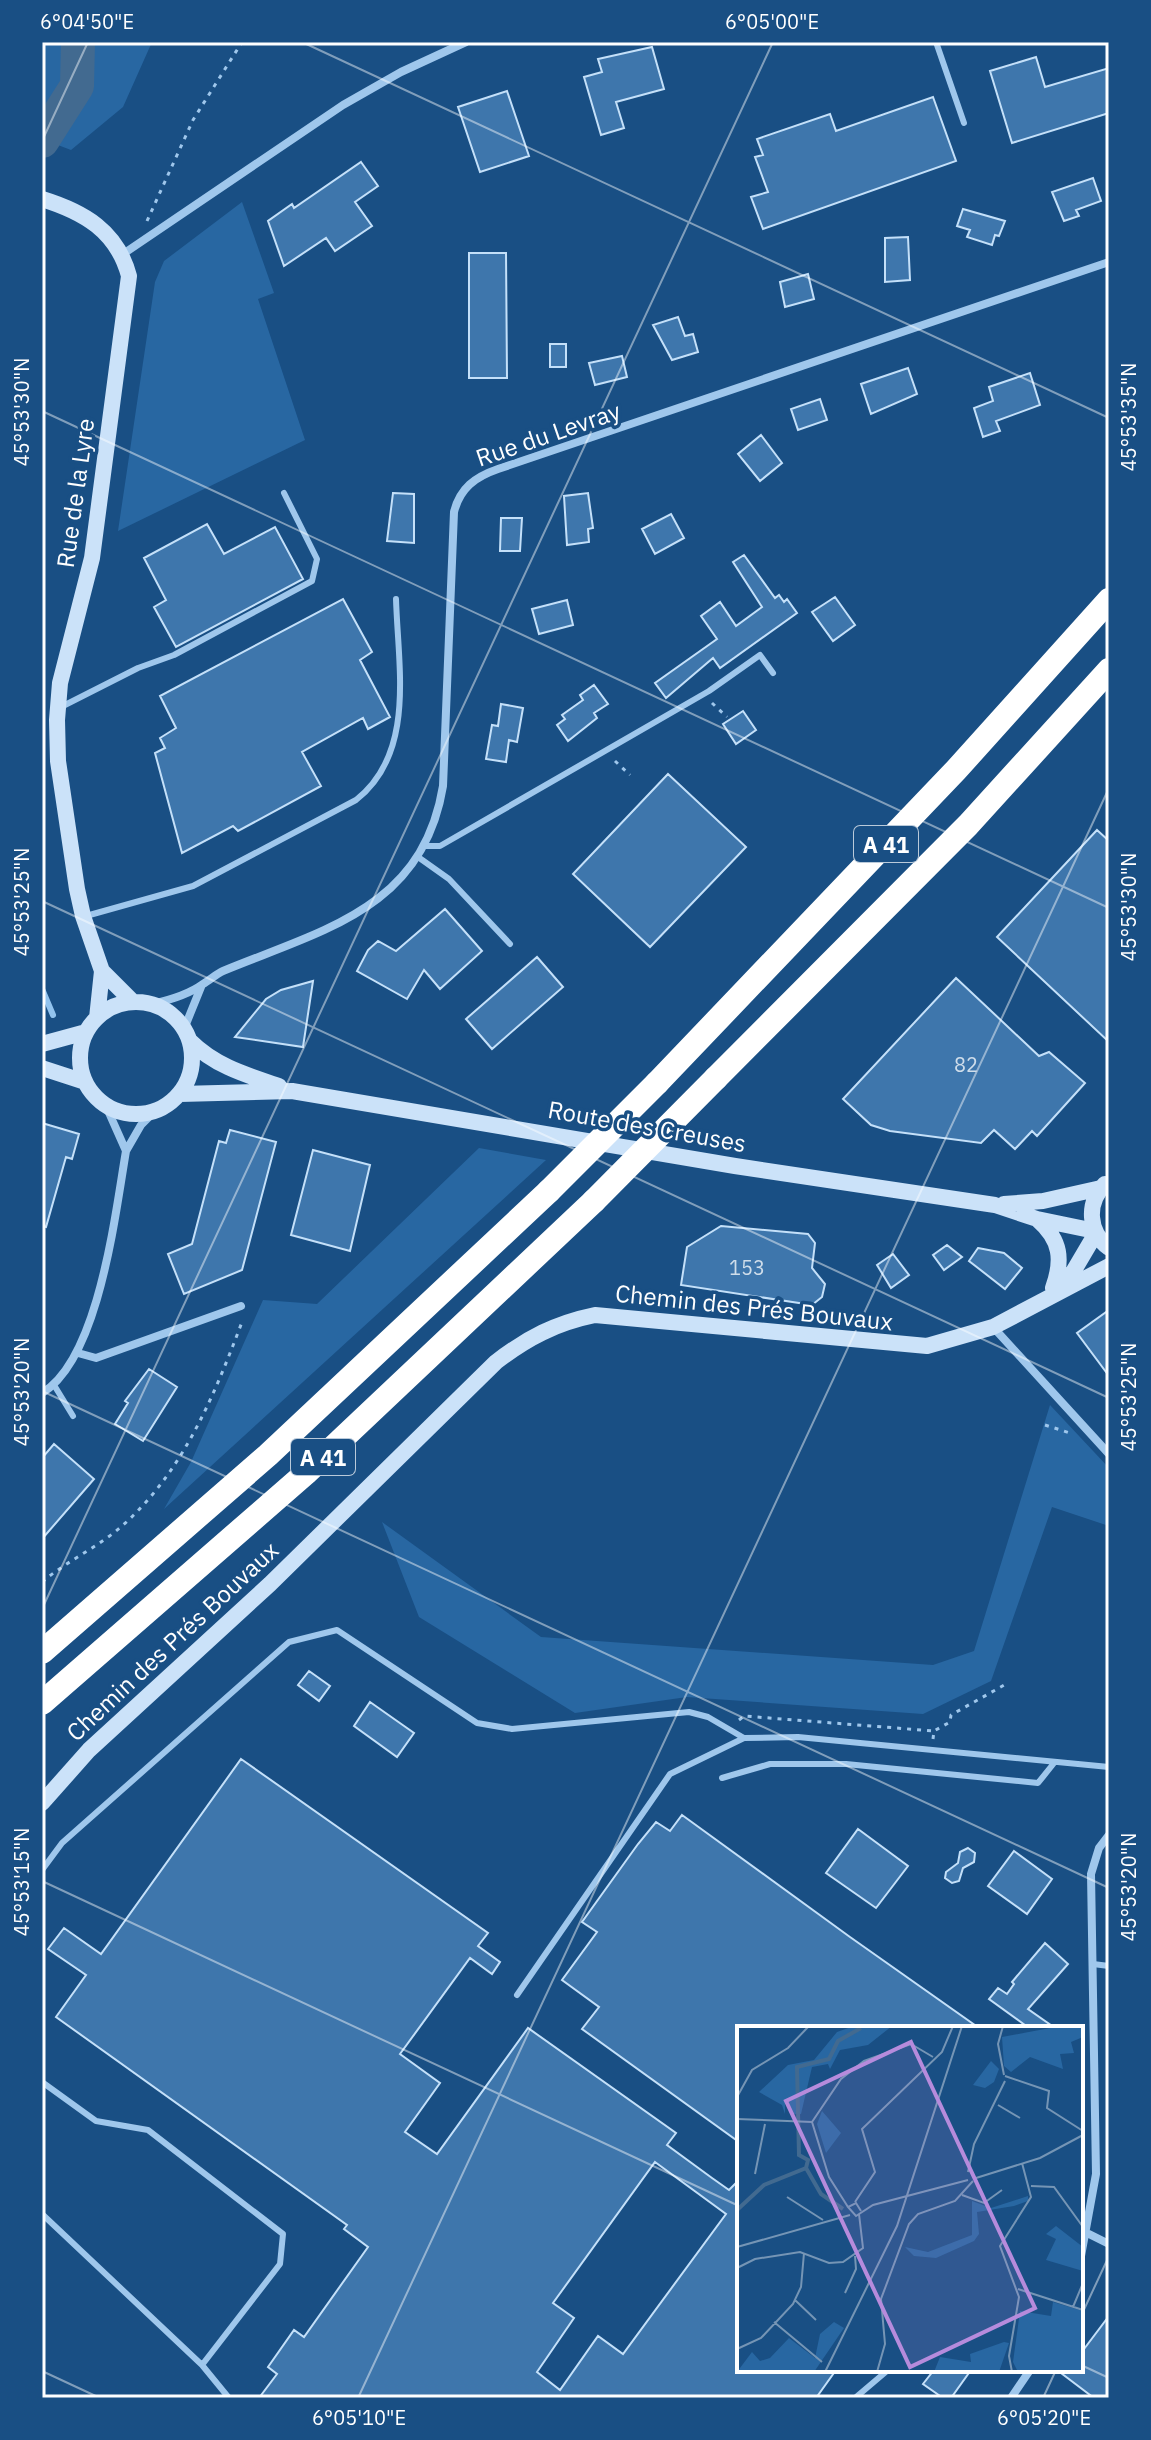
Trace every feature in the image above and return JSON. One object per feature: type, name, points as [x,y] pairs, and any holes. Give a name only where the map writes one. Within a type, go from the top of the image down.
[{"type":"highway","name":"A 41","points":[[42,1652],[268,1455],[549,1191],[657,1083],[956,770],[1109,600]]},
{"type":"highway","name":"A 41","points":[[42,1703],[306,1473],[594,1201],[968,825],[1109,670]]},
{"type":"street","points":[[42,199],[90,218],[123,254],[343,105],[401,72],[466,42]]},
{"type":"street","name":"Rue de la Lyre","points":[[97,1018],[102,971],[83,916],[58,761],[57,709],[92,558],[129,276],[123,254]]},
{"type":"street","name":"Rue du Levray","points":[[152,1004],[201,986],[219,972],[357,915],[396,884],[425,846],[437,817],[443,786],[454,512],[458,498],[472,481],[498,469],[1109,262]]},
{"type":"street","name":"Rue de la Lyre","points":[[102,971],[133,1002]]},
{"type":"street","points":[[42,1393],[54,1385],[78,1353],[96,1297],[126,1151],[141,1125],[180,1094],[191,1069],[187,1035],[201,986]]},
{"type":"street","points":[[126,1151],[106,1106],[85,1082],[80,1065],[86,1032],[97,1018],[114,1007],[133,1002],[152,1004],[171,1014],[187,1035]]},
{"type":"street","points":[[42,1044],[86,1032]]},
{"type":"street","name":"Route des Creuses","points":[[187,1035],[224,1067],[292,1091],[735,1166],[995,1205],[1037,1219],[1095,1232]]},
{"type":"street","points":[[42,1068],[85,1082]]},
{"type":"street","name":"Route des Creuses","points":[[180,1094],[292,1091]]},
{"type":"street","points":[[106,1106],[138,1115],[154,1112]]},
{"type":"street","points":[[1105,1184],[1092,1208],[1095,1232],[1109,1248]]},
{"type":"street","name":"Route des Creuses","points":[[995,1205],[1043,1201],[1105,1184]]},
{"type":"street","points":[[1037,1219],[1050,1230],[1060,1250],[1060,1269],[1051,1292]]},
{"type":"street","points":[[1023,1312],[1073,1272],[1095,1232]]},
{"type":"street","points":[[1023,1312],[1109,1266]]},
{"type":"street","points":[[78,1353],[96,1358],[241,1306]]},
{"type":"street","name":"Chemin des Prés Bouvaux","points":[[42,1803],[89,1750],[270,1584],[496,1362],[525,1339],[571,1320],[595,1315],[746,1327],[901,1346],[942,1343],[993,1327],[1023,1312]]},
{"type":"street","points":[[993,1327],[1109,1454]]},
{"type":"street","points":[[1083,2248],[1096,2174],[1098,2115],[1091,1874],[1099,1848],[1109,1835]]},
{"type":"street","points":[[1087,2233],[1109,2244]]},
{"type":"street","points":[[1011,2398],[1029,2372]]},
{"type":"lane","points":[[936,42],[964,123]]},
{"type":"lane","points":[[57,709],[138,668],[174,655],[312,581],[317,559],[284,493]]},
{"type":"lane","points":[[83,916],[193,886],[356,800],[370,789],[384,770],[400,716],[396,599]]},
{"type":"lane","points":[[425,846],[440,846],[705,693],[760,655],[773,673]]},
{"type":"lane","points":[[418,857],[449,879],[510,944]]},
{"type":"lane","points":[[54,1385],[73,1416]]},
{"type":"lane","points":[[42,1870],[62,1843],[289,1642],[337,1630],[477,1723],[512,1729],[689,1712],[744,1738]]},
{"type":"lane","points":[[517,1995],[670,1774],[744,1738],[798,1737],[1109,1767]]},
{"type":"lane","points":[[722,1778],[770,1764],[846,1764],[1038,1783],[1054,1763]]},
{"type":"lane","points":[[1093,1964],[1109,1966]]},
{"type":"lane","points":[[42,2082],[96,2121],[148,2130],[283,2234],[280,2264],[202,2365]]},
{"type":"lane","points":[[42,2214],[202,2365],[229,2398]]},
{"type":"lane","points":[[855,2398],[886,2372]]},
{"type":"path","points":[[147,221],[193,120],[242,42]]},
{"type":"path","points":[[705,693],[727,717]]},
{"type":"path","points":[[605,751],[630,775]]},
{"type":"path","points":[[42,1582],[118,1529],[163,1485],[182,1456],[212,1394],[242,1323],[241,1306]]},
{"type":"path","points":[[728,1728],[744,1716],[934,1731],[950,1722],[951,1715],[1006,1684]]},
{"type":"path","points":[[932,1751],[934,1731]]},
{"type":"shaded area","points":[[42,42],[152,42],[123,107],[71,150],[42,139]]},
{"type":"shaded area","points":[[242,202],[274,293],[258,299],[305,440],[118,531],[155,282],[164,261]]},
{"type":"shaded area","points":[[479,1148],[546,1160],[164,1509],[191,1462],[263,1300],[317,1304]]},
{"type":"shaded area","points":[[1050,1405],[1109,1468],[1109,1526],[1052,1507],[991,1681],[923,1714],[687,1697],[575,1713],[419,1617],[382,1522],[541,1637],[933,1665],[974,1651]]},
{"type":"building","points":[[652,47],[664,89],[616,102],[624,128],[601,135],[584,77],[602,72],[598,59]]},
{"type":"building","points":[[1036,57],[1045,87],[1109,68],[1109,113],[1012,143],[990,71]]},
{"type":"building","points":[[507,91],[529,156],[480,172],[458,107]]},
{"type":"building","points":[[933,97],[956,161],[763,229],[751,197],[768,192],[755,157],[763,155],[757,139],[830,114],[836,131]]},
{"type":"building","points":[[361,162],[378,186],[355,202],[372,226],[335,251],[326,238],[284,266],[268,221],[292,204],[294,208]]},
{"type":"building","points":[[1093,178],[1101,201],[1076,210],[1079,216],[1064,221],[1052,192]]},
{"type":"building","points":[[963,209],[1005,221],[992,245],[967,237],[970,230],[957,226]]},
{"type":"building","points":[[908,237],[910,280],[885,282],[885,238]]},
{"type":"building","points":[[469,253],[506,253],[507,378],[469,378]]},
{"type":"building","points":[[808,274],[814,299],[785,307],[780,282]]},
{"type":"building","points":[[678,317],[685,336],[693,334],[698,352],[672,360],[653,325]]},
{"type":"building","points":[[550,344],[566,344],[566,367],[550,367]]},
{"type":"building","points":[[622,356],[627,377],[595,385],[589,363]]},
{"type":"building","points":[[908,368],[917,394],[871,414],[861,384]]},
{"type":"building","points":[[1030,373],[1040,405],[996,421],[1000,431],[983,437],[974,408],[993,401],[989,387]]},
{"type":"building","points":[[820,399],[827,420],[798,430],[791,409]]},
{"type":"building","points":[[761,435],[782,463],[760,481],[738,454]]},
{"type":"building","points":[[393,493],[414,494],[414,543],[387,541]]},
{"type":"building","points":[[588,493],[593,528],[588,529],[589,542],[567,545],[564,496]]},
{"type":"building","points":[[671,514],[684,538],[655,554],[642,529]]},
{"type":"building","points":[[501,518],[522,518],[520,551],[500,551]]},
{"type":"building","points":[[207,524],[224,554],[275,527],[303,579],[176,647],[154,607],[166,600],[144,558]]},
{"type":"building","points":[[744,555],[775,598],[779,595],[784,602],[787,599],[797,613],[720,668],[713,658],[666,698],[655,683],[717,639],[701,616],[720,602],[736,626],[762,607],[733,562]]},
{"type":"building","points":[[835,597],[855,625],[833,641],[812,612]]},
{"type":"building","points":[[343,599],[372,652],[360,660],[390,717],[368,729],[363,718],[302,752],[321,786],[238,831],[233,826],[182,853],[155,753],[165,748],[160,738],[176,728],[160,696]]},
{"type":"building","points":[[567,600],[573,625],[539,634],[532,609]]},
{"type":"building","points":[[594,685],[608,704],[594,713],[597,718],[568,741],[557,725],[565,719],[562,715],[583,700],[580,695]]},
{"type":"building","points":[[501,704],[523,708],[517,742],[509,740],[506,762],[486,759],[492,725],[498,726]]},
{"type":"building","points":[[743,711],[756,730],[736,744],[723,724]]},
{"type":"building","points":[[668,774],[746,847],[650,947],[573,874]]},
{"type":"building","points":[[1097,830],[1109,841],[1109,1042],[997,937]]},
{"type":"building","points":[[445,909],[482,951],[440,989],[424,970],[407,999],[357,971],[368,950],[378,941],[396,951]]},
{"type":"building","points":[[537,957],[563,987],[492,1049],[466,1019]]},
{"type":"building","points":[[956,978],[1039,1056],[1049,1052],[1085,1083],[1037,1136],[1032,1131],[1015,1149],[994,1130],[981,1143],[890,1131],[871,1125],[843,1099]]},
{"type":"building","points":[[313,981],[303,1047],[235,1037],[266,999],[281,990]]},
{"type":"building","points":[[42,1123],[79,1134],[72,1159],[66,1157],[46,1227],[42,1226]]},
{"type":"building","points":[[230,1130],[276,1142],[242,1270],[184,1294],[168,1254],[192,1244],[219,1141],[226,1143]]},
{"type":"building","points":[[313,1150],[370,1165],[350,1251],[291,1235]]},
{"type":"building","points":[[721,1226],[808,1234],[815,1243],[812,1268],[825,1284],[822,1297],[812,1305],[681,1285],[687,1247]]},
{"type":"building","points":[[947,1245],[962,1257],[944,1270],[933,1255]]},
{"type":"building","points":[[978,1248],[1004,1253],[1022,1268],[1005,1289],[969,1261]]},
{"type":"building","points":[[893,1254],[909,1275],[891,1288],[877,1265]]},
{"type":"building","points":[[1109,1310],[1109,1376],[1077,1333]]},
{"type":"building","points":[[149,1369],[177,1387],[143,1441],[115,1424],[128,1403],[125,1401]]},
{"type":"building","points":[[54,1444],[94,1479],[42,1539],[42,1458]]},
{"type":"building","points":[[309,1671],[330,1686],[319,1701],[298,1685]]},
{"type":"building","points":[[370,1702],[414,1733],[397,1757],[354,1726]]},
{"type":"building","points":[[241,1759],[488,1933],[478,1946],[500,1962],[492,1974],[470,1958],[400,2054],[440,2083],[405,2132],[437,2154],[528,2028],[676,2133],[667,2145],[729,2190],[737,2182],[737,2372],[835,2372],[816,2398],[259,2398],[277,2374],[268,2367],[294,2330],[304,2337],[368,2247],[344,2229],[347,2225],[56,2017],[86,1975],[48,1949],[64,1928],[101,1954]],"holes":[[[655,2162],[726,2214],[623,2354],[598,2336],[560,2390],[537,2372],[574,2318],[553,2303]]]},
{"type":"building","points":[[682,1815],[976,2026],[737,2026],[737,2141],[582,2029],[599,2007],[562,1980],[597,1932],[582,1922],[638,1844],[656,1822],[670,1831]]},
{"type":"building","points":[[858,1829],[908,1866],[876,1908],[826,1873]]},
{"type":"building","points":[[968,1848],[975,1853],[974,1862],[963,1868],[959,1881],[952,1883],[945,1878],[946,1872],[958,1863],[960,1852]]},
{"type":"building","points":[[1014,1851],[1052,1879],[1027,1914],[988,1886]]},
{"type":"building","points":[[1045,1943],[1068,1964],[1028,2009],[1052,2026],[1026,2026],[989,1999],[998,1988],[1007,1994],[1014,1984],[1012,1982]]},
{"type":"building","points":[[1109,2316],[1109,2398],[1094,2398],[1060,2372],[1083,2372],[1083,2350]]},
{"type":"building","points":[[932,2372],[970,2372],[951,2398],[943,2398],[923,2384]]},
{"type":"waterway","points":[[42,141],[77,86],[78,42]]},
{"type":"waterway","points":[[42,989],[53,1015]]}]
